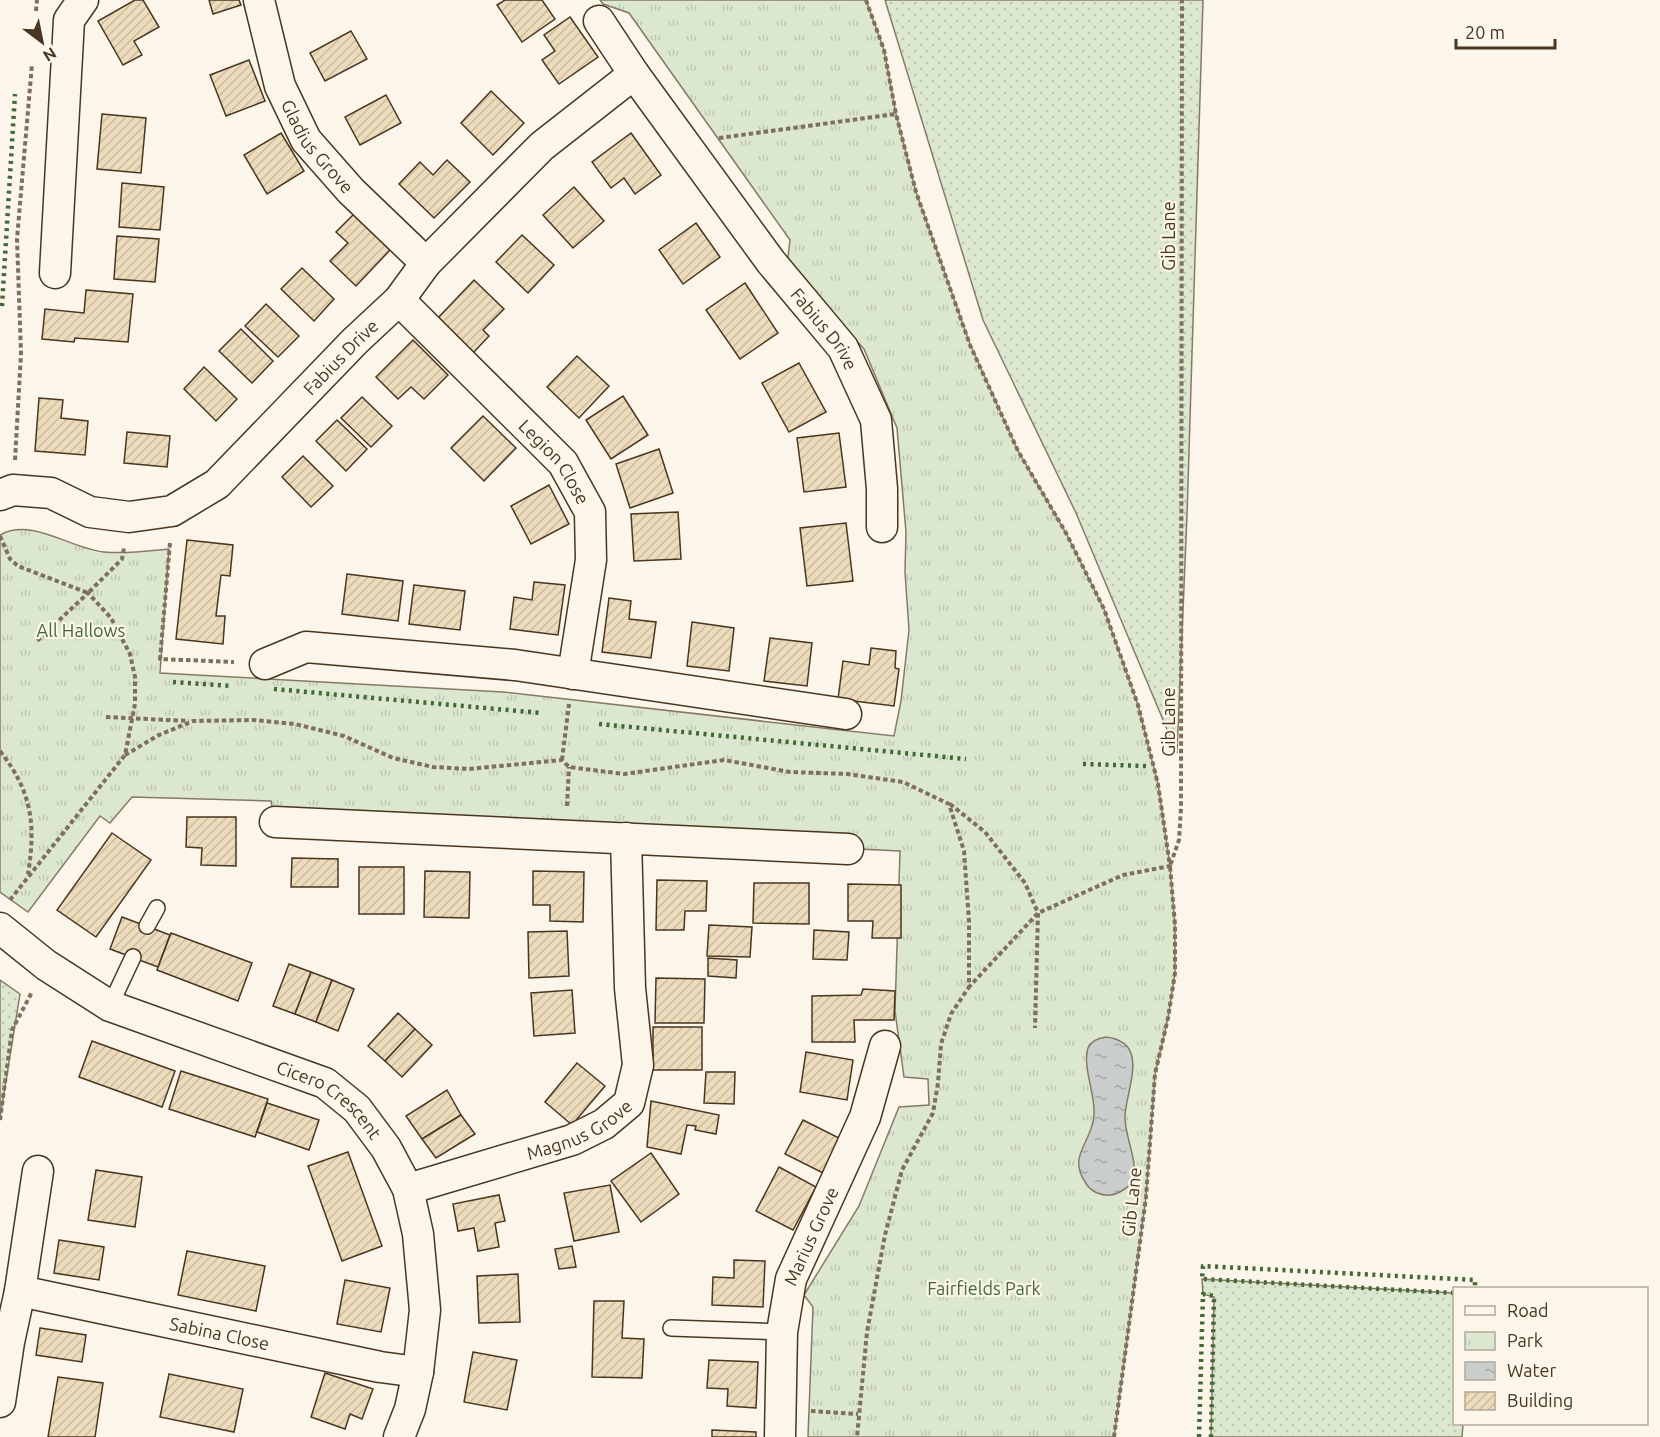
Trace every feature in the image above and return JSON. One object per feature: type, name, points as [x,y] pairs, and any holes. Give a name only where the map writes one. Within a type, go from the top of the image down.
[{"type":"street","points":[[55,273],[69,20],[83,0]]},
{"type":"street","name":"Gladius Grove","points":[[259,0],[280,87],[306,140],[351,191],[426,263]]},
{"type":"street","name":"Fabius Drive","points":[[599,21],[634,74],[771,262],[843,348],[876,420],[882,489],[882,527]]},
{"type":"street","name":"Fabius Drive","points":[[0,495],[13,490],[51,493],[90,512],[129,517],[172,511],[217,484],[355,341],[399,300],[426,263],[542,146],[634,74]]},
{"type":"street","name":"Legion Close","points":[[399,300],[563,463],[590,512],[591,560],[573,674]]},
{"type":"street","points":[[265,664],[306,647],[515,665],[846,714]]},
{"type":"street","points":[[275,822],[848,849]]},
{"type":"street","name":"Magnus Grove","points":[[408,1188],[572,1140],[604,1124],[629,1103],[639,1065],[630,988],[626,838]]},
{"type":"street","name":"Cicero Crescent","points":[[3,917],[46,965],[110,1006],[325,1083],[357,1108],[386,1148],[408,1188],[418,1234],[425,1310],[418,1372],[410,1409],[399,1437]]},
{"type":"street","name":"Marius Grove","points":[[780,1423],[782,1332],[791,1279],[865,1117],[885,1046]]},
{"type":"street","points":[[0,1402],[38,1171]]},
{"type":"street","name":"Sabina Close","points":[[20,1291],[380,1367],[418,1372]]},
{"type":"lane","points":[[147,926],[157,908]]},
{"type":"lane","points":[[110,1006],[133,957]]},
{"type":"lane","points":[[670,1328],[782,1332]]},
{"type":"path","points":[[857,1437],[867,1332],[885,1235],[902,1170],[933,1113],[941,1044],[951,1014],[969,987],[1038,913],[1124,875],[1170,866],[1158,784],[1138,705],[1104,609],[1066,533],[1018,451],[970,345],[916,192],[896,114],[884,50],[866,0]]},
{"type":"path","name":"Gib Lane","points":[[1114,1437],[1146,1197],[1155,1074],[1168,1018],[1175,973],[1170,866],[1179,840],[1181,808],[1182,0]]},
{"type":"path","points":[[685,143],[896,114]]},
{"type":"path","points":[[172,511],[160,659],[265,664]]},
{"type":"path","points":[[35,643],[122,559],[129,517]]},
{"type":"path","points":[[0,536],[10,559],[18,566],[88,593],[111,618],[130,654],[135,677],[135,704],[125,755]]},
{"type":"path","points":[[573,674],[562,760],[568,767],[624,774],[724,760],[790,772],[847,774],[903,782],[949,804],[986,832],[1026,883],[1038,913],[1035,1028]]},
{"type":"path","points":[[106,717],[193,721],[253,720],[295,724],[344,736],[393,758],[433,767],[469,769],[562,760]]},
{"type":"path","points":[[3,917],[28,876],[125,755],[159,735],[193,721]]},
{"type":"path","points":[[0,751],[16,774],[30,809],[32,841],[28,876]]},
{"type":"path","points":[[949,804],[964,851],[969,921],[969,987]]},
{"type":"path","points":[[0,1120],[12,1030],[46,965]]},
{"type":"path","points":[[780,1423],[858,1414]]},
{"type":"green space","name":"Fairfields Park","points":[[600,0],[866,0],[884,50],[896,114],[916,192],[970,344],[1018,451],[1066,533],[1104,609],[1138,705],[1158,784],[1170,866],[1175,925],[1175,973],[1168,1018],[1155,1074],[1146,1197],[1114,1437],[808,1437],[813,1307],[804,1295],[859,1206],[899,1107],[929,1105],[928,1079],[904,1077],[895,1011],[900,851],[275,822],[271,801],[132,797],[110,823],[100,816],[28,912],[0,892],[0,535],[12,530],[38,532],[91,550],[104,552],[169,549],[160,673],[503,692],[894,736],[901,701],[909,630],[905,572],[906,532],[897,428],[864,349],[787,266],[790,240],[629,13],[603,4]]},
{"type":"green space","points":[[885,0],[1203,0],[1177,753],[1076,513],[983,320]]},
{"type":"green space","points":[[0,980],[20,994],[0,1118]]},
{"type":"green space","points":[[1202,1279],[1453,1293],[1453,1425],[1463,1425],[1462,1437],[1211,1437],[1214,1297],[1203,1294]]},
{"type":"water","points":[[1106,1037],[1120,1041],[1128,1048],[1133,1068],[1125,1124],[1133,1157],[1133,1180],[1127,1188],[1111,1195],[1098,1193],[1089,1187],[1081,1175],[1079,1166],[1081,1150],[1089,1135],[1094,1116],[1087,1064],[1088,1048],[1093,1041]]},
{"type":"building","points":[[135,0],[143,0],[159,27],[134,41],[142,55],[123,65],[98,21]]},
{"type":"building","points":[[209,0],[239,0],[241,5],[213,14]]},
{"type":"building","points":[[505,0],[542,0],[555,19],[522,42],[497,5]]},
{"type":"building","points":[[570,17],[598,57],[559,84],[542,60],[555,51],[544,35]]},
{"type":"building","points":[[351,31],[367,59],[325,81],[310,53]]},
{"type":"building","points":[[249,60],[265,101],[226,116],[210,75]]},
{"type":"building","points":[[491,91],[524,123],[493,155],[461,123]]},
{"type":"building","points":[[386,95],[401,123],[360,145],[345,117]]},
{"type":"building","points":[[102,114],[146,118],[141,173],[97,169]]},
{"type":"building","points":[[281,133],[304,171],[267,194],[244,155]]},
{"type":"building","points":[[631,133],[661,175],[635,194],[624,178],[611,188],[592,162]]},
{"type":"building","points":[[447,160],[470,182],[434,218],[399,184],[420,162],[433,175]]},
{"type":"building","points":[[122,183],[164,187],[160,230],[119,227]]},
{"type":"building","points":[[574,187],[604,221],[573,248],[543,215]]},
{"type":"building","points":[[354,214],[390,250],[356,286],[330,261],[348,243],[336,232]]},
{"type":"building","points":[[696,223],[720,257],[683,284],[659,250]]},
{"type":"building","points":[[522,235],[554,265],[528,293],[496,262]]},
{"type":"building","points":[[117,236],[159,239],[155,282],[114,279]]},
{"type":"building","points":[[302,268],[334,299],[314,321],[281,289]]},
{"type":"building","points":[[474,280],[504,309],[483,330],[489,336],[473,353],[437,319]]},
{"type":"building","points":[[745,283],[778,333],[740,359],[706,310]]},
{"type":"building","points":[[86,290],[133,294],[128,342],[75,338],[74,342],[42,339],[45,309],[84,313]]},
{"type":"building","points":[[266,304],[299,336],[278,357],[245,326]]},
{"type":"building","points":[[241,329],[273,361],[252,383],[219,351]]},
{"type":"building","points":[[413,340],[448,375],[424,399],[411,387],[398,399],[376,377]]},
{"type":"building","points":[[577,356],[609,386],[579,418],[547,387]]},
{"type":"building","points":[[799,363],[826,412],[789,432],[762,383]]},
{"type":"building","points":[[204,367],[237,399],[216,421],[184,389]]},
{"type":"building","points":[[623,396],[648,435],[611,459],[586,420]]},
{"type":"building","points":[[362,397],[392,426],[371,447],[341,418]]},
{"type":"building","points":[[39,398],[63,400],[61,418],[88,421],[85,455],[35,451]]},
{"type":"building","points":[[483,416],[516,448],[484,481],[451,448]]},
{"type":"building","points":[[337,420],[367,449],[346,471],[316,441]]},
{"type":"building","points":[[127,432],[170,436],[167,467],[124,463]]},
{"type":"building","points":[[839,433],[846,487],[804,492],[797,438]]},
{"type":"building","points":[[659,449],[673,493],[630,508],[616,464]]},
{"type":"building","points":[[303,456],[333,486],[311,507],[282,477]]},
{"type":"building","points":[[549,485],[569,524],[531,544],[511,506]]},
{"type":"building","points":[[678,512],[681,559],[634,561],[631,514]]},
{"type":"building","points":[[846,523],[853,581],[807,586],[800,528]]},
{"type":"building","points":[[187,540],[233,545],[230,576],[221,575],[216,616],[225,616],[223,644],[176,639]]},
{"type":"building","points":[[347,574],[403,581],[398,621],[342,614]]},
{"type":"building","points":[[534,582],[565,585],[558,635],[510,629],[514,597],[532,600]]},
{"type":"building","points":[[414,585],[465,591],[460,630],[409,624]]},
{"type":"building","points":[[609,598],[631,601],[629,619],[656,622],[651,658],[602,652]]},
{"type":"building","points":[[692,622],[734,628],[729,671],[687,666]]},
{"type":"building","points":[[770,638],[812,643],[807,686],[764,681]]},
{"type":"building","points":[[871,648],[896,651],[895,668],[899,669],[894,706],[838,699],[843,661],[869,665]]},
{"type":"building","points":[[187,817],[236,817],[236,866],[201,865],[202,848],[186,847]]},
{"type":"building","points":[[112,833],[151,860],[96,937],[57,910]]},
{"type":"building","points":[[292,858],[338,859],[338,887],[291,887]]},
{"type":"building","points":[[359,867],[404,867],[404,914],[359,914]]},
{"type":"building","points":[[425,871],[470,872],[469,918],[424,917]]},
{"type":"building","points":[[533,871],[584,872],[583,922],[550,921],[550,905],[533,905]]},
{"type":"building","points":[[657,880],[707,881],[706,911],[685,911],[684,930],[656,930]]},
{"type":"building","points":[[754,883],[809,883],[809,924],[753,923]]},
{"type":"building","points":[[848,884],[901,885],[901,938],[872,938],[873,921],[848,921]]},
{"type":"building","points":[[122,917],[170,935],[158,967],[110,949]]},
{"type":"building","points":[[709,925],[752,927],[750,957],[707,956]]},
{"type":"building","points":[[814,930],[849,932],[847,960],[813,959]]},
{"type":"building","points":[[567,931],[569,976],[529,978],[528,932]]},
{"type":"building","points":[[171,933],[252,963],[238,1001],[157,970]]},
{"type":"building","points":[[708,958],[737,960],[736,978],[708,976]]},
{"type":"building","points":[[289,964],[311,972],[295,1014],[273,1006]]},
{"type":"building","points":[[311,972],[332,980],[316,1022],[295,1014]]},
{"type":"building","points":[[656,978],[705,979],[704,1023],[655,1023]]},
{"type":"building","points":[[332,980],[354,989],[338,1031],[316,1022]]},
{"type":"building","points":[[863,989],[895,991],[894,1020],[854,1020],[855,1042],[812,1042],[812,996],[861,995]]},
{"type":"building","points":[[572,990],[575,1033],[534,1036],[531,993]]},
{"type":"building","points":[[398,1013],[415,1029],[385,1061],[368,1046]]},
{"type":"building","points":[[653,1027],[702,1027],[702,1070],[653,1070]]},
{"type":"building","points":[[415,1029],[432,1045],[402,1077],[385,1061]]},
{"type":"building","points":[[92,1041],[175,1071],[162,1107],[79,1077]]},
{"type":"building","points":[[806,1052],[853,1060],[847,1100],[800,1092]]},
{"type":"building","points":[[577,1063],[605,1086],[572,1125],[545,1102]]},
{"type":"building","points":[[181,1071],[268,1099],[255,1137],[169,1109]]},
{"type":"building","points":[[706,1072],[735,1072],[734,1104],[704,1103]]},
{"type":"building","points":[[447,1090],[461,1115],[422,1139],[406,1116]]},
{"type":"building","points":[[651,1101],[719,1115],[716,1134],[695,1130],[696,1126],[687,1125],[681,1154],[647,1147]]},
{"type":"building","points":[[267,1103],[319,1120],[309,1150],[257,1132]]},
{"type":"building","points":[[461,1115],[475,1134],[436,1158],[422,1139]]},
{"type":"building","points":[[803,1120],[843,1140],[825,1174],[785,1154]]},
{"type":"building","points":[[348,1152],[382,1246],[342,1261],[308,1166]]},
{"type":"building","points":[[651,1153],[679,1194],[641,1222],[611,1181]]},
{"type":"building","points":[[779,1167],[816,1187],[793,1230],[756,1211]]},
{"type":"building","points":[[96,1170],[142,1177],[135,1227],[88,1220]]},
{"type":"building","points":[[610,1185],[619,1232],[574,1241],[564,1193]]},
{"type":"building","points":[[499,1195],[505,1221],[495,1223],[499,1247],[478,1251],[474,1228],[458,1231],[453,1204]]},
{"type":"building","points":[[59,1240],[104,1247],[99,1280],[54,1273]]},
{"type":"building","points":[[572,1246],[576,1267],[559,1269],[555,1249]]},
{"type":"building","points":[[187,1251],[265,1266],[256,1311],[178,1295]]},
{"type":"building","points":[[734,1260],[765,1261],[763,1307],[712,1305],[713,1277],[734,1278]]},
{"type":"building","points":[[518,1274],[520,1322],[479,1323],[477,1276]]},
{"type":"building","points":[[345,1280],[390,1288],[381,1332],[337,1324]]},
{"type":"building","points":[[594,1301],[624,1301],[622,1338],[644,1339],[642,1378],[592,1377]]},
{"type":"building","points":[[40,1328],[86,1335],[82,1362],[36,1355]]},
{"type":"building","points":[[473,1352],[517,1360],[507,1410],[464,1402]]},
{"type":"building","points":[[709,1360],[758,1362],[756,1408],[727,1406],[728,1389],[707,1388]]},
{"type":"building","points":[[325,1373],[373,1389],[362,1419],[350,1414],[345,1429],[311,1417]]},
{"type":"building","points":[[169,1374],[243,1389],[234,1432],[160,1417]]},
{"type":"building","points":[[58,1377],[103,1383],[95,1437],[48,1437]]},
{"type":"building","points":[[712,1430],[756,1432],[756,1437],[712,1437]]},
{"type":"hedge","points":[[2,306],[15,94]]},
{"type":"hedge","points":[[173,682],[232,686]]},
{"type":"hedge","points":[[274,689],[541,713]]},
{"type":"hedge","points":[[599,724],[966,759]]},
{"type":"hedge","points":[[1083,764],[1146,766]]},
{"type":"hedge","points":[[1453,1293],[1202,1279],[1203,1266],[1475,1280],[1475,1287]]},
{"type":"hedge","points":[[1199,1437],[1203,1294],[1214,1296],[1211,1437]]},
{"type":"park label","name":"All Hallows","points":[[81,630]]}]
